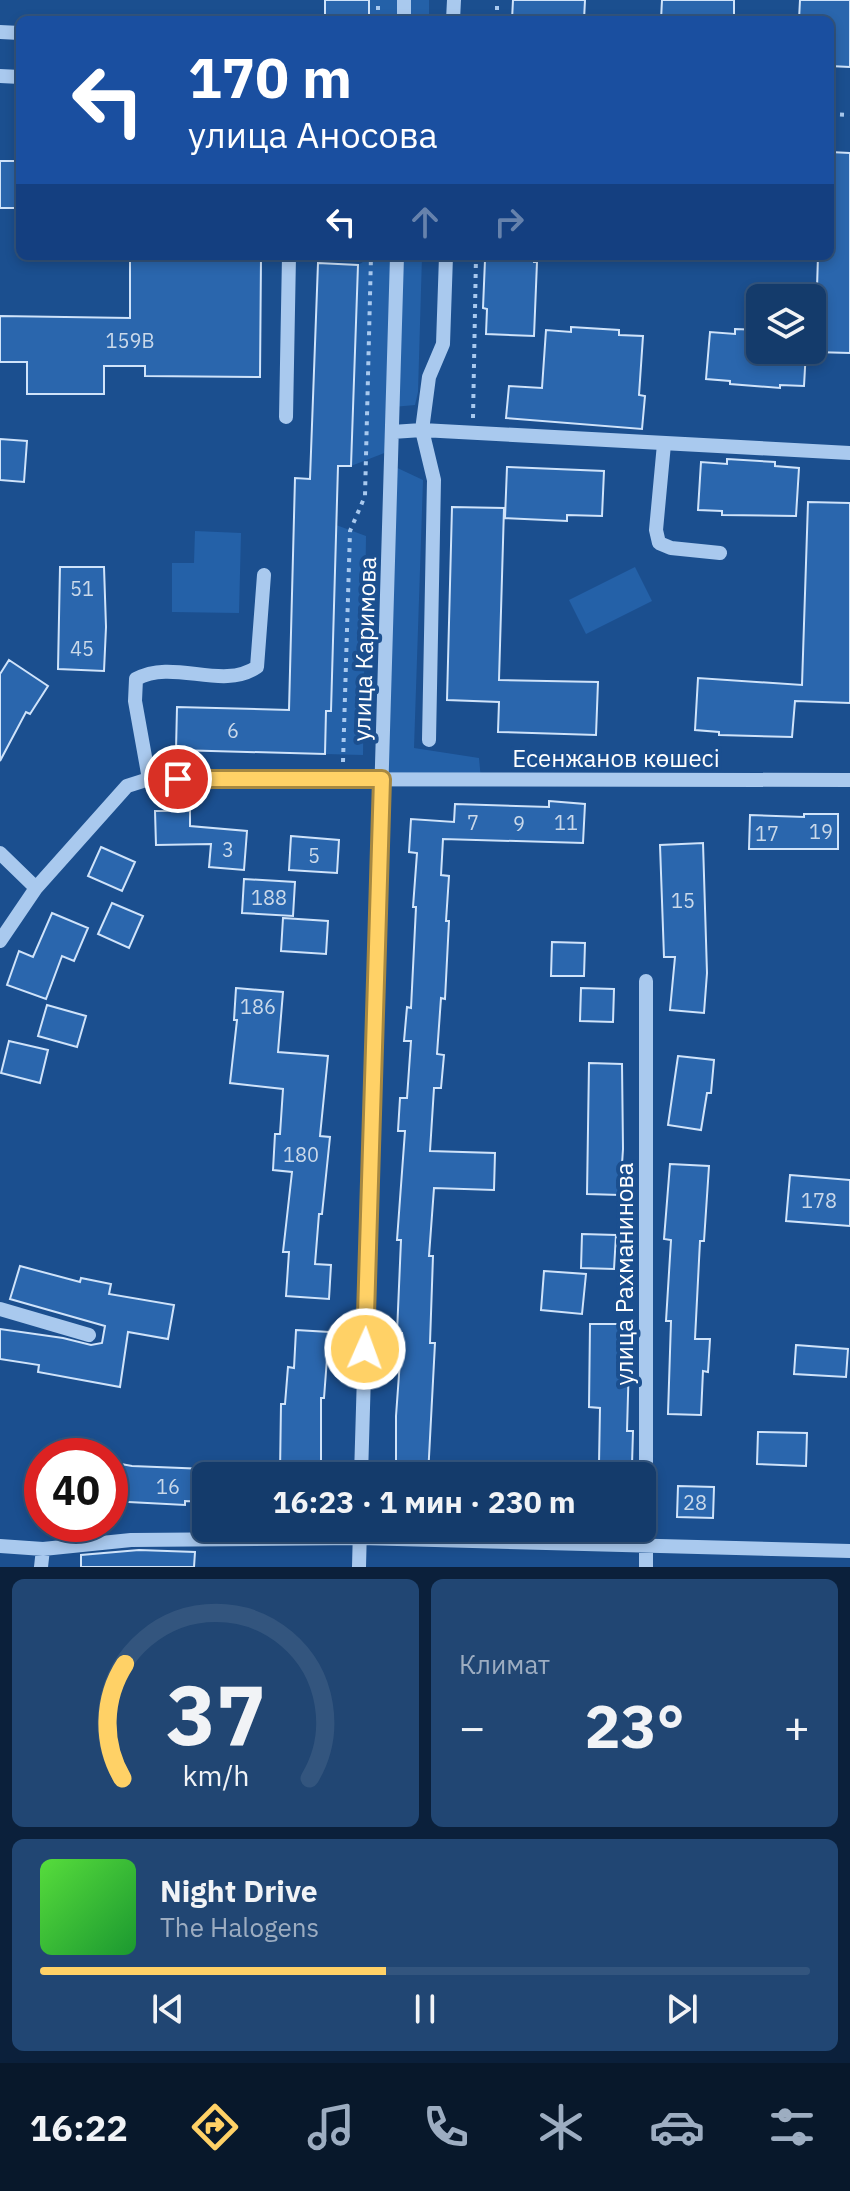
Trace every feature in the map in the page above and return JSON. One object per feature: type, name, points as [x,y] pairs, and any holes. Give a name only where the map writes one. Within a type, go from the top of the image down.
[{"type":"street","points":[[286,417],[289,260]]},
{"type":"street","name":"улица Каримова","points":[[361,1462],[397,260]]},
{"type":"street","points":[[429,740],[434,480],[422,430],[429,377],[443,344],[446,260]]},
{"type":"street","points":[[392,432],[422,430],[850,453]]},
{"type":"street","points":[[664,444],[656,530],[659,543],[671,548],[720,553]]},
{"type":"street","points":[[0,941],[36,888],[127,786],[149,779],[135,701],[136,679],[146,674],[164,672],[234,677],[257,667],[264,575]]},
{"type":"street","name":"Есенжанов көшесі","points":[[149,779],[850,780]]},
{"type":"street","points":[[0,853],[36,888]]},
{"type":"street","name":"улица Рахманинова","points":[[646,981],[646,1567]]},
{"type":"street","points":[[0,1309],[89,1335]]},
{"type":"street","points":[[0,1546],[43,1549],[131,1540],[192,1538]]},
{"type":"street","points":[[359,1567],[360,1542]]},
{"type":"street","points":[[558,1542],[850,1551]]},
{"type":"street","points":[[41,1567],[43,1549]]},
{"type":"path","points":[[342,765],[350,531],[365,496],[371,260]]},
{"type":"path","points":[[473,433],[476,260]]},
{"type":"shaded area","points":[[369,0],[429,0],[429,16],[369,16]]},
{"type":"shaded area","points":[[366,260],[422,260],[418,392],[415,405],[393,407],[392,450],[351,466],[358,265]]},
{"type":"shaded area","points":[[391,465],[423,480],[414,748],[479,758],[481,780],[382,779]]},
{"type":"shaded area","points":[[336,525],[366,536],[363,755],[325,754],[326,711],[331,711]]},
{"type":"shaded area","points":[[195,531],[241,533],[239,613],[172,612],[172,563],[194,563]]},
{"type":"shaded area","points":[[635,567],[652,601],[586,634],[569,600]]},
{"type":"building","points":[[325,0],[369,0],[369,16],[325,16]]},
{"type":"building","points":[[513,0],[585,0],[584,16],[512,16]]},
{"type":"building","points":[[662,0],[734,0],[734,16],[661,16]]},
{"type":"building","points":[[800,0],[850,0],[850,67],[834,66],[834,16],[799,16]]},
{"type":"building","points":[[834,152],[850,153],[850,353],[826,352],[826,284],[817,284],[818,260],[834,260]]},
{"type":"building","points":[[0,161],[16,161],[16,208],[0,208]]},
{"type":"building","points":[[130,260],[261,260],[260,377],[145,376],[145,366],[104,366],[104,394],[27,394],[27,362],[0,362],[0,316],[130,318]]},
{"type":"building","points":[[485,260],[537,262],[534,336],[486,334],[487,309],[483,308]]},
{"type":"building","points":[[318,263],[358,265],[351,466],[338,466],[331,711],[326,711],[325,754],[176,750],[177,707],[289,710],[295,478],[310,479]]},
{"type":"building","points":[[571,327],[619,330],[619,335],[643,336],[639,395],[645,396],[642,429],[506,418],[509,386],[542,388],[546,330],[571,332]]},
{"type":"building","points":[[735,329],[746,329],[746,364],[805,364],[804,386],[780,385],[780,388],[706,379],[710,332],[735,334]]},
{"type":"building","points":[[0,439],[27,441],[24,482],[0,480]]},
{"type":"building","points":[[727,459],[775,462],[775,466],[799,468],[796,516],[722,515],[722,511],[698,510],[701,462],[727,464]]},
{"type":"building","points":[[507,467],[604,471],[602,516],[567,515],[567,521],[505,518]]},
{"type":"building","points":[[808,502],[850,503],[850,703],[795,701],[792,737],[719,735],[719,732],[695,730],[698,678],[802,685]]},
{"type":"building","points":[[452,507],[504,508],[499,680],[598,682],[596,735],[498,732],[499,702],[447,700]]},
{"type":"building","points":[[60,567],[104,567],[104,671],[58,669]]},
{"type":"building","points":[[9,660],[48,686],[30,714],[26,712],[0,761],[0,674]]},
{"type":"building","points":[[549,801],[585,804],[583,843],[443,839],[441,875],[449,876],[446,921],[449,921],[445,999],[441,998],[437,1054],[444,1055],[441,1088],[434,1088],[430,1151],[495,1153],[494,1190],[434,1188],[429,1256],[433,1256],[430,1343],[435,1343],[429,1462],[400,1462],[396,1461],[396,1416],[402,1333],[397,1333],[401,1240],[397,1240],[405,1131],[398,1131],[400,1098],[407,1098],[411,1041],[404,1041],[407,1007],[411,1008],[416,907],[413,907],[417,853],[409,852],[411,819],[454,822],[455,804],[549,807]]},
{"type":"building","points":[[155,811],[190,811],[190,826],[247,831],[244,870],[209,867],[211,844],[156,845]]},
{"type":"building","points":[[804,814],[838,814],[838,849],[749,849],[750,815],[804,817]]},
{"type":"building","points":[[291,836],[339,840],[337,873],[289,870]]},
{"type":"building","points":[[703,843],[707,973],[704,1013],[670,1010],[675,957],[664,957],[660,845]]},
{"type":"building","points":[[101,847],[135,862],[122,891],[88,876]]},
{"type":"building","points":[[244,879],[295,882],[293,916],[242,913]]},
{"type":"building","points":[[112,903],[143,916],[129,948],[98,934]]},
{"type":"building","points":[[52,913],[88,928],[74,961],[62,956],[46,999],[7,985],[19,951],[33,957]]},
{"type":"building","points":[[283,918],[328,921],[326,954],[281,951]]},
{"type":"building","points":[[552,942],[585,943],[584,976],[551,976]]},
{"type":"building","points":[[236,988],[283,992],[278,1052],[328,1056],[320,1136],[330,1137],[315,1264],[331,1265],[329,1299],[286,1296],[289,1252],[283,1252],[292,1172],[273,1170],[275,1134],[280,1134],[283,1089],[230,1083],[237,1020],[234,1020]]},
{"type":"building","points":[[581,988],[614,989],[613,1022],[580,1021]]},
{"type":"building","points":[[47,1005],[86,1016],[77,1047],[38,1036]]},
{"type":"building","points":[[9,1041],[48,1050],[40,1083],[1,1073]]},
{"type":"building","points":[[678,1056],[714,1060],[711,1093],[707,1093],[701,1130],[668,1125]]},
{"type":"building","points":[[589,1063],[622,1064],[620,1195],[587,1194]]},
{"type":"building","points":[[670,1164],[709,1166],[704,1241],[700,1241],[695,1339],[710,1339],[708,1372],[703,1371],[701,1415],[668,1414],[671,1321],[666,1321],[671,1240],[664,1239]]},
{"type":"building","points":[[790,1175],[850,1180],[850,1226],[786,1221]]},
{"type":"building","points":[[582,1234],[616,1235],[614,1269],[581,1268]]},
{"type":"building","points":[[20,1266],[80,1282],[81,1278],[111,1284],[109,1294],[174,1305],[168,1339],[128,1332],[120,1387],[38,1372],[39,1365],[0,1359],[0,1329],[91,1345],[102,1343],[105,1326],[10,1299]]},
{"type":"building","points":[[544,1271],[586,1274],[582,1314],[541,1310]]},
{"type":"building","points":[[590,1324],[630,1324],[627,1431],[633,1431],[632,1462],[599,1462],[600,1408],[589,1407]]},
{"type":"building","points":[[296,1330],[329,1332],[324,1398],[321,1398],[321,1462],[280,1462],[281,1404],[285,1404],[288,1367],[294,1368]]},
{"type":"building","points":[[796,1345],[848,1349],[846,1377],[794,1374]]},
{"type":"building","points":[[758,1432],[807,1433],[806,1466],[757,1464]]},
{"type":"building","points":[[128,1465],[192,1468],[192,1501],[185,1501],[185,1505],[128,1502]]},
{"type":"building","points":[[678,1486],[714,1487],[713,1518],[677,1517]]},
{"type":"building","points":[[139,1550],[195,1552],[194,1567],[81,1567],[81,1555]]},
{"type":"route","points":[[178,779],[382,779],[365,1349]]}]
